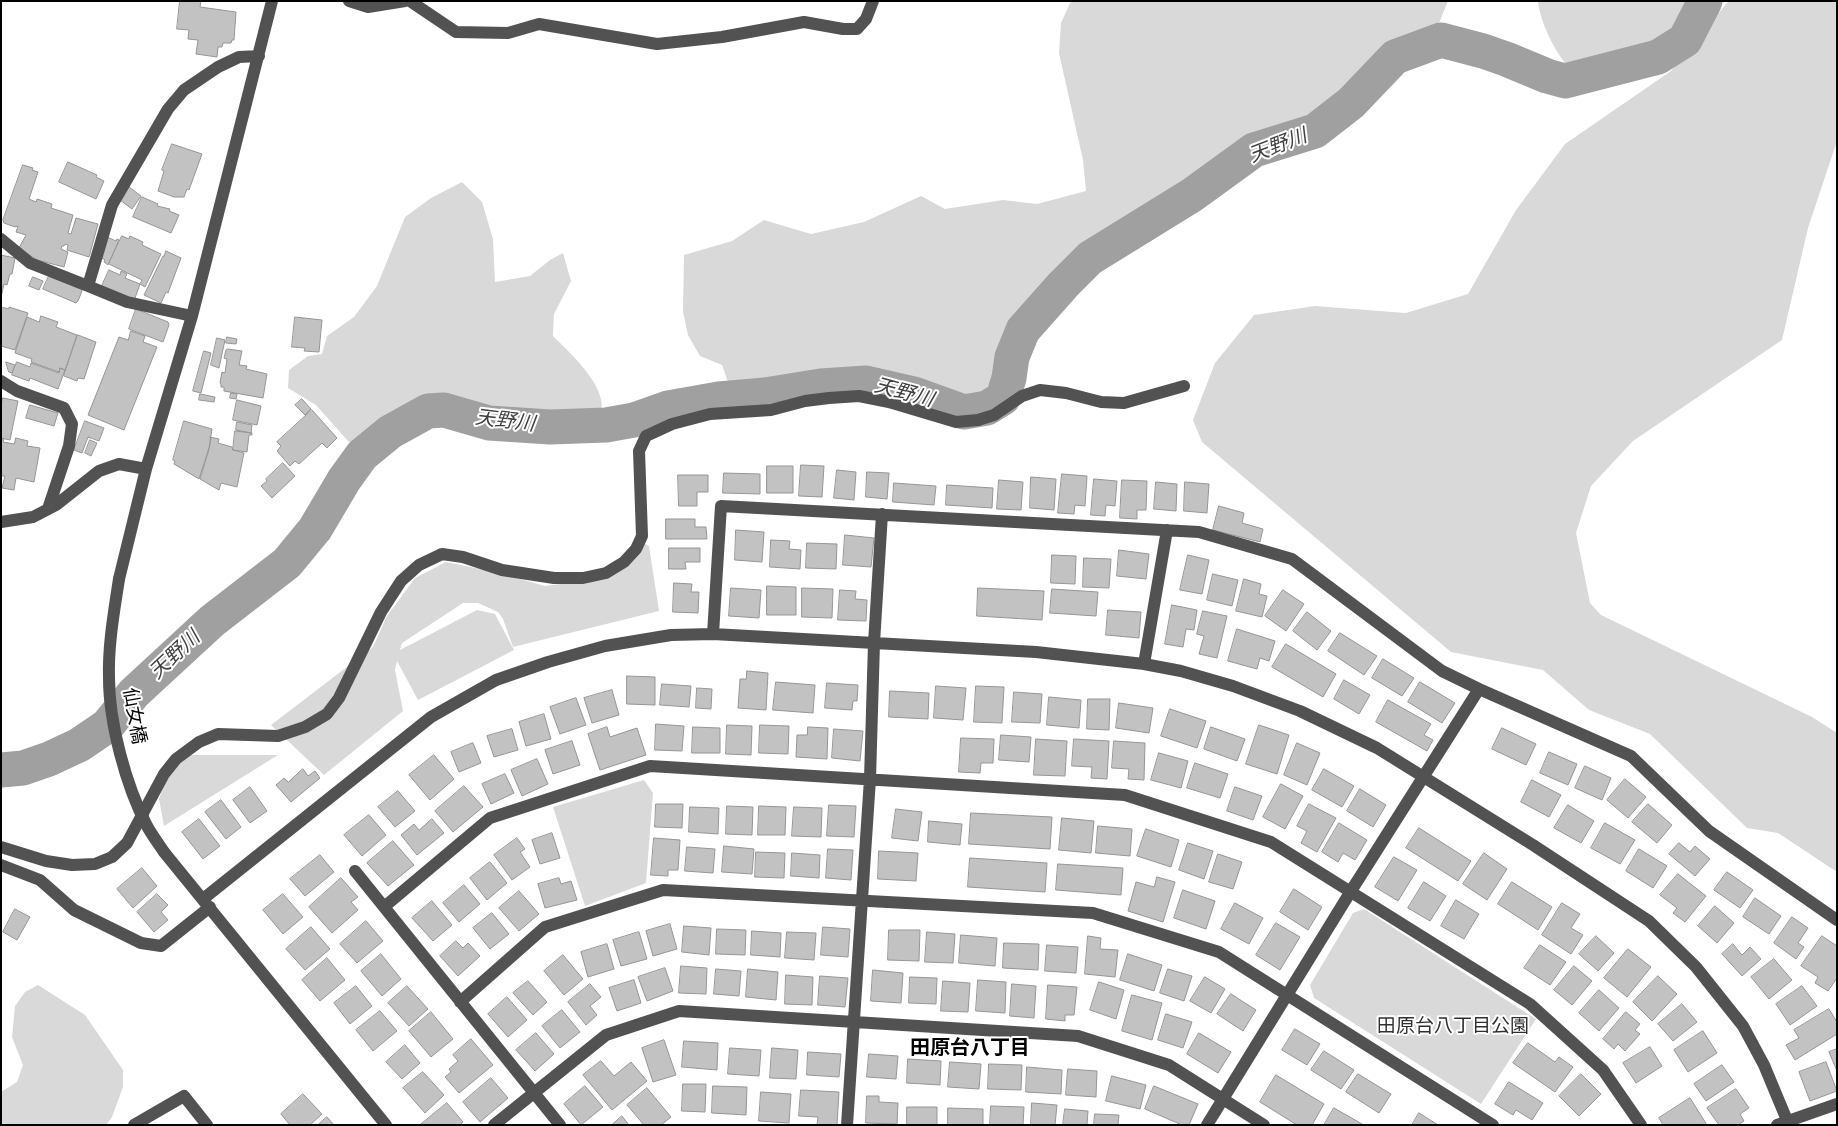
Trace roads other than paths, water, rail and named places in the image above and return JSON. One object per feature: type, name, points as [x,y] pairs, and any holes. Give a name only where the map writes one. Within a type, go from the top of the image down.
[{"type":"street","name":"仙女橋","points":[[272,1],[192,316],[146,470],[119,579],[111,630],[109,679],[113,718],[136,799],[148,826],[164,852],[386,1125]]},
{"type":"street","points":[[349,1],[368,7],[405,1]]},
{"type":"street","points":[[410,1],[456,32],[508,33],[539,24],[657,44],[722,37],[804,22],[843,29],[857,29],[866,19],[873,1]]},
{"type":"street","points":[[88,286],[112,205],[168,110],[184,90],[218,67],[239,57],[259,56]]},
{"type":"street","points":[[1,239],[30,263],[127,302],[192,316]]},
{"type":"street","points":[[1,380],[18,391],[64,408],[72,424],[69,446],[48,509]]},
{"type":"street","points":[[1,847],[46,861],[72,865],[95,864],[112,858],[127,843],[164,774],[176,759],[199,742],[218,734],[278,736],[305,727],[327,714],[340,698],[381,612],[401,581],[419,565],[442,554],[463,557],[502,570],[564,578],[583,578],[606,573],[624,562],[636,549],[642,536],[639,451],[646,436],[672,424],[710,414],[771,410],[805,401],[859,396],[889,402],[956,422],[978,420],[994,415],[1022,396],[1040,390],[1066,393],[1101,402],[1124,403],[1184,386]]},
{"type":"street","points":[[1,522],[33,517],[56,505],[99,471],[119,464],[146,470]]},
{"type":"street","points":[[714,634],[721,506],[1199,532],[1292,559],[1442,671],[1631,756],[1709,830],[1837,920]]},
{"type":"street","points":[[847,1125],[870,779],[874,643],[882,514]]},
{"type":"street","points":[[1144,664],[1167,530]]},
{"type":"street","points":[[1,865],[40,880],[74,910],[140,943],[161,946],[206,903],[316,807],[431,717],[496,680],[548,662],[606,646],[671,635],[714,634],[1036,652],[1144,664],[1181,671],[1233,686],[1300,710],[1377,748],[1533,845],[1649,921],[1696,967],[1743,1026],[1764,1065],[1785,1124],[1837,1104]]},
{"type":"street","points":[[1207,1125],[1351,891],[1479,689]]},
{"type":"street","points":[[384,907],[490,818],[650,766],[1125,795],[1271,842],[1530,1004],[1603,1070],[1641,1125]]},
{"type":"street","points":[[355,871],[560,1125]]},
{"type":"street","points":[[460,1002],[545,927],[663,890],[1093,913],[1219,952],[1493,1125]]},
{"type":"street","points":[[494,1125],[606,1035],[678,1011],[1078,1036],[1168,1066],[1264,1125]]},
{"type":"street","points":[[134,1125],[184,1096],[207,1125]]},
{"type":"waterway","name":"天野川","points":[[1,770],[23,768],[49,759],[79,745],[107,726],[134,693],[212,621],[287,563],[315,529],[344,480],[362,455],[390,432],[428,411],[444,410],[489,423],[550,427],[606,425],[634,420],[668,408],[719,399],[765,395],[821,386],[866,383],[914,394],[964,412],[987,408],[1003,398],[1009,378],[1012,357],[1023,330],[1090,258],[1192,195],[1254,150],[1315,131],[1351,103],[1395,57],[1441,40],[1483,51],[1565,81],[1658,57],[1685,40],[1705,1]]},
{"type":"district","name":"田原台八丁目","points":[[970,1048]]},
{"type":"park label","name":"田原台八丁目公園","points":[[1453,1026]]}]
